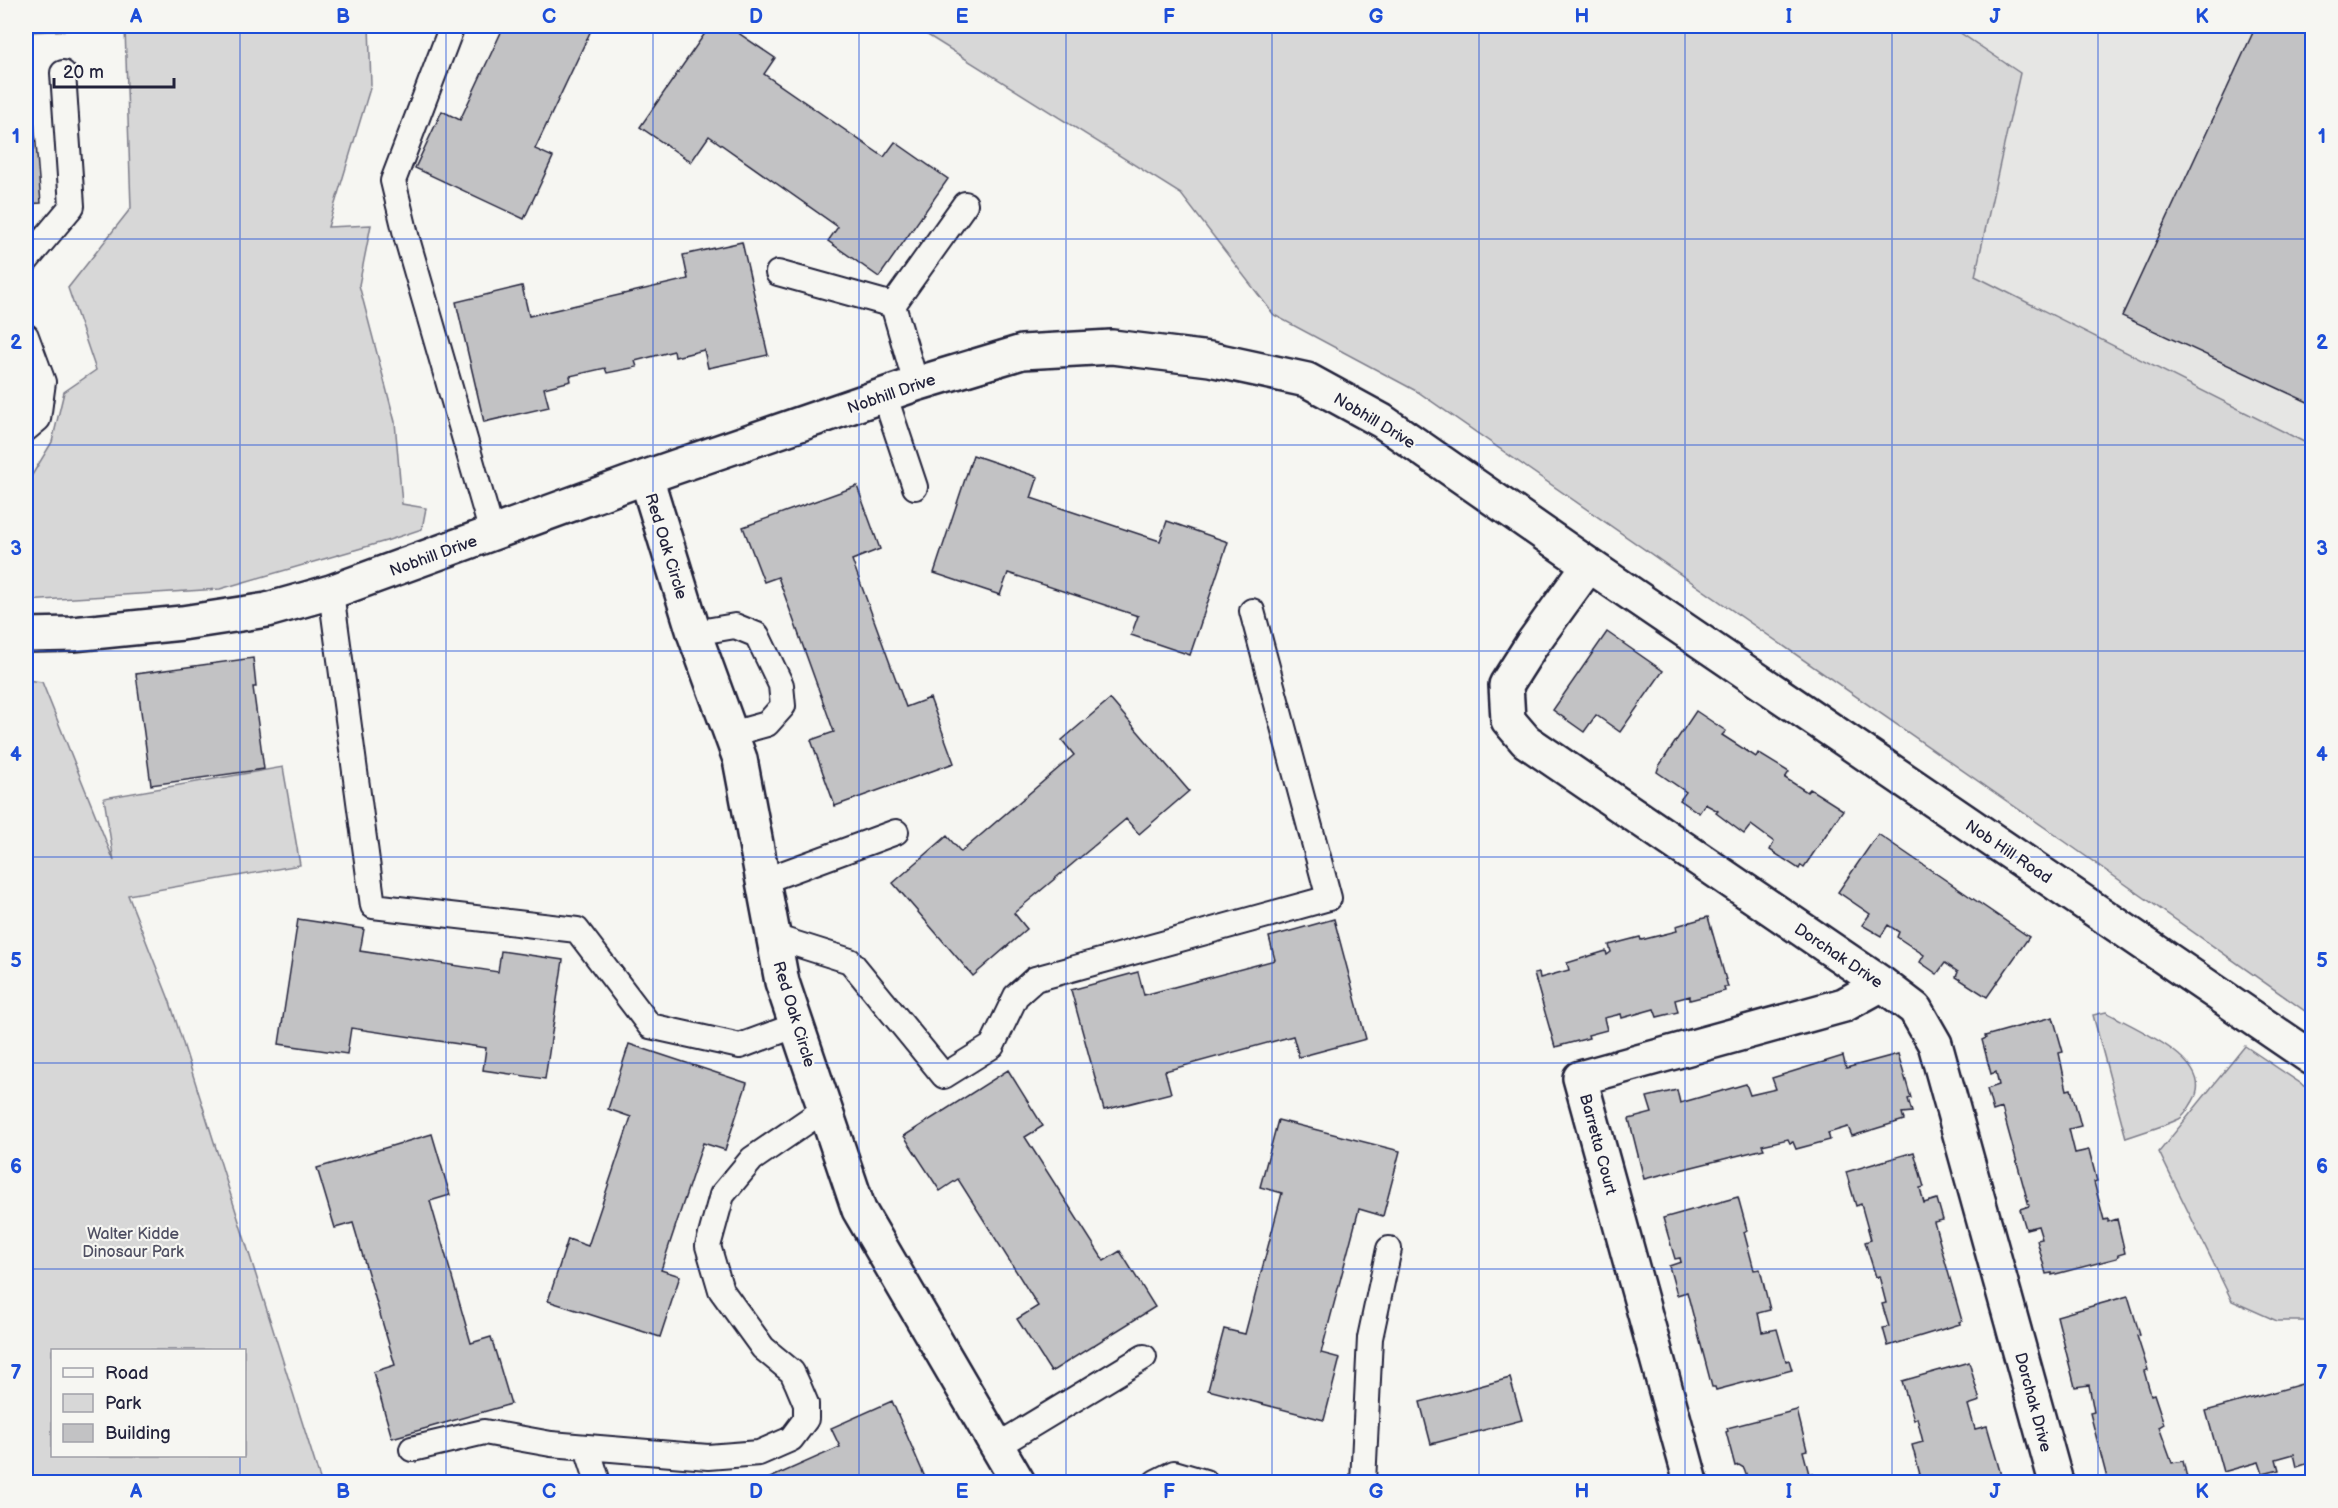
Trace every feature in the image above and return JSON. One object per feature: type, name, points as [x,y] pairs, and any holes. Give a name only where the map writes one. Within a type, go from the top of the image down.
[{"type":"street","name":"Nobhill Drive","points":[[26,634],[73,634],[182,623],[267,610],[331,592],[646,477],[916,384],[1022,352],[1112,347],[1210,359],[1307,380],[1382,421],[1706,643]]},
{"type":"street","name":"Red Oak Circle","points":[[646,477],[694,633],[740,759],[782,982],[859,1210],[1018,1482]]},
{"type":"street","name":"Dorchak Drive","points":[[1589,565],[1532,644],[1506,685],[1508,720],[1526,741],[1882,984],[1915,1009],[1935,1044],[2056,1482]]},
{"type":"street","name":"Nob Hill Road","points":[[1706,643],[2313,1058]]},
{"type":"street","name":"Barretta Court","points":[[1691,1482],[1580,1078],[1844,1005],[1882,984]]},
{"type":"lane","points":[[452,26],[393,181],[407,239],[492,532]]},
{"type":"lane","points":[[26,261],[72,206],[63,73]]},
{"type":"lane","points":[[893,304],[965,204]]},
{"type":"lane","points":[[778,273],[893,304]]},
{"type":"lane","points":[[893,304],[916,384]]},
{"type":"lane","points":[[26,336],[43,382],[38,419],[26,429]]},
{"type":"lane","points":[[884,394],[915,487]]},
{"type":"lane","points":[[331,592],[374,906],[577,930],[650,1026],[740,1046],[797,1025]]},
{"type":"lane","points":[[774,937],[850,961],[944,1076],[992,1046],[1016,996],[1035,979],[1329,898],[1252,612]]},
{"type":"lane","points":[[694,633],[735,626],[757,635],[781,685],[783,706],[767,724],[731,734]]},
{"type":"lane","points":[[763,881],[896,832]]},
{"type":"lane","points":[[412,1449],[484,1432],[551,1444],[708,1457],[759,1453],[790,1439],[806,1419],[806,1404],[792,1372],[763,1348],[721,1290],[708,1246],[723,1195],[752,1159],[825,1109]]},
{"type":"lane","points":[[1363,1482],[1370,1338],[1389,1249]]},
{"type":"lane","points":[[997,1446],[1143,1357]]},
{"type":"lane","points":[[587,1448],[598,1482]]},
{"type":"lane","points":[[1156,1482],[1174,1473],[1205,1482]]},
{"type":"shaded area","points":[[1950,26],[2312,26],[2312,446],[1975,276],[2019,73]]},
{"type":"green space","points":[[26,26],[369,26],[371,85],[328,227],[371,225],[359,285],[395,422],[402,504],[426,508],[422,529],[220,589],[26,601],[26,485],[52,442],[64,392],[96,370],[68,288],[131,208],[125,28],[29,32],[26,34]]},
{"type":"green space","points":[[913,26],[1950,26],[2020,73],[1975,276],[2312,446],[2312,1016],[1418,392],[1274,315],[1181,194]]},
{"type":"green space","name":"Walter Kidde Dinosaur Park","points":[[26,680],[42,682],[114,861],[104,798],[283,767],[300,865],[128,895],[170,1002],[321,1482],[26,1482]]},
{"type":"green space","points":[[2106,1012],[2169,1047],[2194,1072],[2198,1086],[2193,1101],[2181,1118],[2126,1138],[2093,1015]]},
{"type":"green space","points":[[2245,1046],[2312,1091],[2312,1321],[2277,1321],[2232,1301],[2159,1152]]},
{"type":"building","points":[[504,26],[593,26],[535,149],[553,157],[524,219],[415,168],[442,111],[460,120]]},
{"type":"building","points":[[710,26],[728,26],[775,58],[764,74],[884,157],[895,142],[948,179],[879,277],[828,241],[838,227],[709,136],[691,162],[640,127]]},
{"type":"building","points":[[2256,26],[2312,26],[2312,404],[2122,316]]},
{"type":"building","points":[[31,84],[41,203],[26,204],[26,85]]},
{"type":"building","points":[[742,242],[768,355],[708,368],[704,350],[675,357],[674,351],[635,361],[637,367],[607,373],[605,368],[570,376],[571,381],[544,388],[549,407],[484,422],[456,302],[522,286],[529,316],[688,279],[683,255]]},
{"type":"building","points":[[973,455],[1038,477],[1031,498],[1160,541],[1167,521],[1228,542],[1190,655],[1131,635],[1138,616],[1008,573],[1000,595],[934,573]]},
{"type":"building","points":[[857,486],[880,549],[852,560],[906,707],[930,698],[954,763],[835,806],[811,740],[834,732],[778,577],[764,582],[743,527]]},
{"type":"building","points":[[1607,632],[1663,671],[1620,732],[1596,715],[1584,732],[1553,710]]},
{"type":"building","points":[[253,658],[256,687],[253,687],[264,769],[151,785],[136,674]]},
{"type":"building","points":[[1110,699],[1189,791],[1139,834],[1126,819],[1014,913],[1027,929],[973,976],[893,883],[947,836],[961,852],[1074,755],[1062,740]]},
{"type":"building","points":[[1696,711],[1726,731],[1722,735],[1756,757],[1758,753],[1789,772],[1785,778],[1807,792],[1810,789],[1843,810],[1804,867],[1801,865],[1799,869],[1770,850],[1774,842],[1751,825],[1744,834],[1716,813],[1718,811],[1705,804],[1699,813],[1680,800],[1686,792],[1657,772]]},
{"type":"building","points":[[1878,834],[2029,937],[1987,997],[1956,977],[1958,972],[1945,963],[1937,974],[1920,962],[1924,955],[1897,937],[1899,932],[1888,925],[1881,936],[1862,925],[1870,914],[1838,892]]},
{"type":"building","points":[[1708,917],[1728,987],[1724,987],[1725,991],[1690,1000],[1690,996],[1675,1000],[1678,1012],[1657,1017],[1654,1009],[1622,1018],[1621,1014],[1604,1018],[1607,1030],[1588,1035],[1589,1038],[1555,1047],[1534,974],[1539,973],[1540,978],[1569,970],[1567,963],[1606,951],[1607,955],[1611,952],[1609,945],[1677,931],[1676,926]]},
{"type":"building","points":[[298,919],[364,929],[360,951],[498,972],[501,951],[563,960],[545,1079],[483,1070],[486,1048],[351,1028],[347,1054],[279,1044]]},
{"type":"building","points":[[1334,919],[1366,1039],[1299,1057],[1293,1036],[1165,1071],[1171,1093],[1104,1110],[1071,990],[1138,972],[1144,995],[1275,960],[1269,937]]},
{"type":"building","points":[[2053,1017],[2063,1052],[2059,1053],[2067,1090],[2071,1089],[2081,1126],[2069,1129],[2075,1153],[2089,1150],[2097,1181],[2094,1182],[2104,1220],[2108,1219],[2108,1222],[2117,1219],[2125,1253],[2118,1255],[2117,1258],[2052,1275],[2052,1273],[2046,1274],[2037,1240],[2042,1239],[2038,1226],[2026,1229],[2020,1209],[2029,1206],[2002,1108],[1993,1111],[1987,1089],[1999,1085],[1996,1072],[1991,1074],[1982,1040],[1986,1038],[1985,1036]]},
{"type":"building","points":[[629,1044],[747,1083],[725,1150],[703,1143],[661,1270],[680,1276],[660,1337],[548,1301],[568,1239],[588,1246],[631,1117],[608,1109]]},
{"type":"building","points":[[1898,1054],[1911,1098],[1908,1099],[1912,1112],[1902,1113],[1904,1120],[1852,1136],[1848,1127],[1828,1133],[1830,1140],[1796,1149],[1793,1142],[1790,1143],[1788,1139],[1762,1145],[1764,1149],[1644,1179],[1629,1119],[1652,1113],[1647,1097],[1677,1090],[1680,1103],[1746,1084],[1750,1095],[1776,1089],[1772,1078],[1843,1056],[1846,1068]]},
{"type":"building","points":[[1008,1070],[1043,1126],[1025,1137],[1104,1261],[1120,1251],[1155,1307],[1051,1372],[1017,1319],[1038,1306],[958,1179],[940,1191],[904,1136]]},
{"type":"building","points":[[1278,1120],[1400,1151],[1383,1216],[1359,1209],[1321,1353],[1340,1358],[1324,1420],[1208,1390],[1224,1329],[1245,1334],[1282,1193],[1260,1187]]},
{"type":"building","points":[[432,1134],[450,1195],[430,1201],[471,1343],[491,1337],[511,1404],[392,1438],[373,1372],[395,1365],[353,1223],[335,1228],[317,1168]]},
{"type":"building","points":[[1914,1152],[1924,1187],[1920,1188],[1924,1203],[1937,1199],[1943,1220],[1934,1222],[1962,1321],[1959,1322],[1960,1324],[1888,1346],[1883,1328],[1889,1327],[1882,1304],[1886,1303],[1879,1276],[1876,1277],[1865,1242],[1871,1240],[1861,1204],[1856,1206],[1846,1172]]},
{"type":"building","points":[[1738,1197],[1754,1270],[1760,1269],[1770,1310],[1758,1313],[1762,1332],[1777,1329],[1786,1361],[1789,1360],[1792,1370],[1716,1390],[1712,1387],[1687,1292],[1677,1295],[1669,1266],[1681,1262],[1680,1258],[1675,1259],[1663,1218]]},
{"type":"building","points":[[2128,1296],[2148,1370],[2144,1371],[2151,1395],[2154,1394],[2164,1424],[2159,1427],[2172,1463],[2183,1461],[2188,1482],[2108,1482],[2090,1413],[2094,1412],[2089,1385],[2075,1387],[2057,1316]]},
{"type":"building","points":[[1969,1362],[1980,1401],[1968,1405],[1975,1429],[1987,1426],[2003,1482],[1922,1482],[1912,1445],[1923,1442],[1917,1418],[1914,1420],[1902,1381]]},
{"type":"building","points":[[2312,1367],[2312,1462],[2297,1467],[2294,1454],[2276,1459],[2279,1470],[2263,1474],[2259,1462],[2223,1472],[2206,1411],[2309,1382],[2305,1369]]},
{"type":"building","points":[[1510,1378],[1522,1420],[1431,1444],[1420,1402]]},
{"type":"building","points":[[892,1401],[927,1482],[761,1482],[840,1447],[831,1428]]},
{"type":"building","points":[[1797,1410],[1807,1450],[1803,1451],[1809,1474],[1813,1473],[1816,1482],[1749,1482],[1744,1468],[1739,1465],[1735,1466],[1726,1432],[1727,1428]]}]
